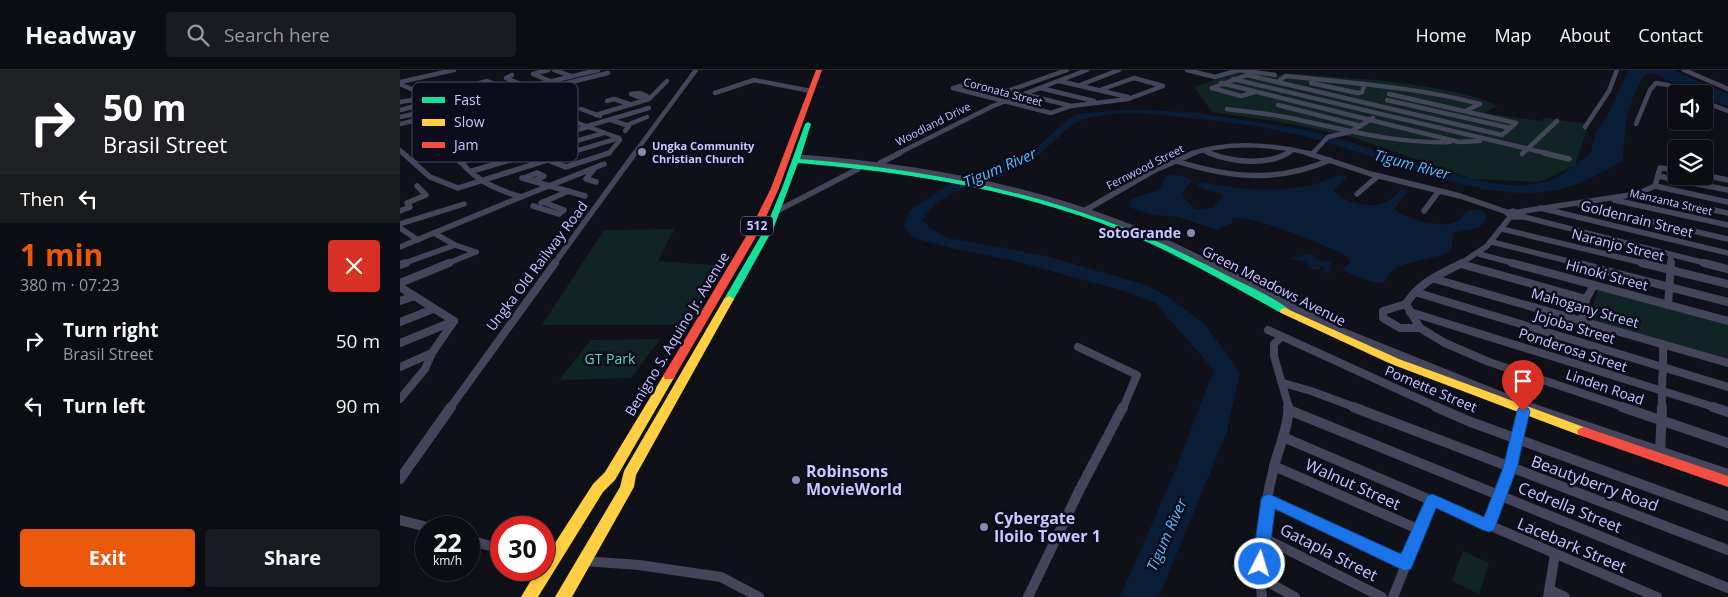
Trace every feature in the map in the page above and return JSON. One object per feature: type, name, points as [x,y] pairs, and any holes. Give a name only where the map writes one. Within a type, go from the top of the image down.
[{"type":"main road","name":"Benigno S. Aquino Jr. Avenue","points":[[529,597],[598,488],[609,481],[797,159],[819,70]]},
{"type":"main road","name":"Benigno S. Aquino Jr. Avenue","points":[[563,597],[627,487],[629,475],[752,262],[777,211],[781,188],[815,87],[826,70]]},
{"type":"main road","name":"Green Meadows Avenue","points":[[797,159],[876,165],[955,177],[1020,193],[1083,212],[1178,253],[1278,308],[1409,366],[1660,455],[1728,482]]},
{"type":"main road","points":[[673,371],[689,370]]},
{"type":"main road","name":"512","points":[[553,597],[629,475]]},
{"type":"main road","name":"512","points":[[539,597],[609,481]]},
{"type":"street","points":[[426,70],[434,74]]},
{"type":"street","points":[[400,83],[454,70]]},
{"type":"street","points":[[548,70],[533,74],[550,81]]},
{"type":"street","points":[[554,70],[571,76]]},
{"type":"street","points":[[582,70],[588,72]]},
{"type":"street","points":[[546,82],[598,70]]},
{"type":"street","name":"Ungka Old Railway Road","points":[[400,479],[488,354],[696,70]]},
{"type":"street","points":[[1045,78],[1067,70]]},
{"type":"street","name":"Woodland Drive","points":[[876,165],[1003,101],[1087,70]]},
{"type":"street","points":[[1080,85],[1119,70]]},
{"type":"street","points":[[1187,70],[1215,77],[1239,70],[1275,75]]},
{"type":"street","points":[[1585,127],[1609,92],[1617,70]]},
{"type":"street","points":[[1684,70],[1728,89]]},
{"type":"street","points":[[572,82],[608,73]]},
{"type":"street","points":[[512,75],[506,78],[516,82]]},
{"type":"street","points":[[1255,92],[1241,96],[1212,88],[1221,83],[1247,75],[1502,135]]},
{"type":"street","points":[[400,76],[407,80]]},
{"type":"street","points":[[1277,82],[1286,76],[1392,86],[1426,90],[1480,104],[1465,111]]},
{"type":"street","points":[[1045,78],[1130,98]]},
{"type":"street","name":"Coronata Street","points":[[1045,78],[1007,91],[970,83],[953,88],[1048,113],[1070,106]]},
{"type":"street","points":[[1024,94],[1070,106],[1130,98],[1163,86],[1134,78],[1100,90]]},
{"type":"street","points":[[1305,78],[1306,82],[1358,93],[1362,92],[1365,84]]},
{"type":"street","points":[[1233,79],[1569,159]]},
{"type":"street","points":[[715,93],[754,80],[815,87]]},
{"type":"street","points":[[596,115],[653,97],[667,82]]},
{"type":"street","points":[[400,83],[412,89]]},
{"type":"street","points":[[1221,83],[1458,142]]},
{"type":"street","points":[[1636,124],[1650,90],[1656,83],[1668,85]]},
{"type":"street","points":[[1312,154],[1328,137],[1350,132],[1371,120],[1383,108],[1392,86]]},
{"type":"street","points":[[651,87],[660,90]]},
{"type":"street","points":[[1040,88],[1096,102]]},
{"type":"street","points":[[1228,109],[1292,118],[1350,132],[1426,143],[1496,140],[1516,123],[1389,94]]},
{"type":"street","points":[[647,96],[653,97]]},
{"type":"street","points":[[1387,100],[1510,128]]},
{"type":"street","points":[[1265,114],[1273,107],[1291,101]]},
{"type":"street","points":[[622,102],[630,105]]},
{"type":"street","points":[[1713,105],[1728,111]]},
{"type":"street","points":[[1273,107],[1361,126]]},
{"type":"street","points":[[400,110],[406,108]]},
{"type":"street","points":[[578,130],[650,108]]},
{"type":"street","points":[[590,112],[627,125],[647,117]]},
{"type":"street","points":[[1522,154],[1557,121]]},
{"type":"street","points":[[401,123],[410,126]]},
{"type":"street","points":[[578,123],[619,138]]},
{"type":"street","points":[[625,131],[630,127],[627,125]]},
{"type":"street","points":[[578,140],[604,132]]},
{"type":"street","points":[[553,162],[566,167],[609,153],[620,140],[619,138]]},
{"type":"street","points":[[578,151],[619,138]]},
{"type":"street","name":"Fernwood Street","points":[[1083,212],[1176,161],[1204,151],[1228,147],[1256,146],[1312,154],[1378,176],[1439,191],[1509,214],[1521,215]]},
{"type":"street","points":[[400,150],[404,156],[430,177],[460,188],[542,162]]},
{"type":"street","points":[[1204,151],[1222,158],[1255,161],[1283,156],[1293,150]]},
{"type":"street","points":[[1176,161],[1211,171],[1269,176],[1302,172],[1330,160]]},
{"type":"street","points":[[460,162],[496,189],[521,198]]},
{"type":"street","points":[[472,171],[502,162]]},
{"type":"street","points":[[400,247],[604,164]]},
{"type":"street","points":[[586,179],[595,168]]},
{"type":"street","points":[[1655,186],[1660,168],[1668,169]]},
{"type":"street","points":[[777,211],[858,169]]},
{"type":"street","points":[[1357,194],[1378,176]]},
{"type":"street","points":[[1658,176],[1728,190]]},
{"type":"street","points":[[573,177],[596,182]]},
{"type":"street","points":[[1713,177],[1728,180]]},
{"type":"street","points":[[534,181],[585,196]]},
{"type":"street","points":[[400,211],[410,207],[407,203],[426,195],[417,186]]},
{"type":"street","points":[[1521,215],[1540,208],[1637,194],[1655,186],[1728,202]]},
{"type":"street","points":[[543,202],[569,191]]},
{"type":"street","points":[[1424,211],[1439,191]]},
{"type":"street","points":[[1637,194],[1728,213]]},
{"type":"street","name":"Manzanta Street","points":[[1609,199],[1728,225]]},
{"type":"street","points":[[1573,203],[1728,239]]},
{"type":"street","points":[[400,224],[464,204]]},
{"type":"street","name":"Goldenrain Street","points":[[1540,208],[1728,254]]},
{"type":"street","points":[[1408,308],[1383,311],[1383,318],[1389,324],[1401,328],[1412,330],[1420,328],[1408,308],[1410,295],[1420,285],[1478,254],[1492,242],[1502,229],[1509,214]]},
{"type":"street","points":[[1521,215],[1671,256],[1728,269]]},
{"type":"street","points":[[400,228],[418,240]]},
{"type":"street","name":"Naranjo Street","points":[[1502,229],[1728,284]]},
{"type":"street","points":[[400,283],[476,253],[455,245],[434,233]]},
{"type":"street","points":[[1492,242],[1728,302]]},
{"type":"street","points":[[400,265],[455,245]]},
{"type":"street","name":"Hinoki Street","points":[[1478,254],[1728,322]]},
{"type":"street","points":[[1668,305],[1671,256]]},
{"type":"street","points":[[1461,264],[1586,299]]},
{"type":"street","name":"Mahogany Street","points":[[1435,278],[1728,362]]},
{"type":"street","points":[[1582,320],[1586,299],[1594,285]]},
{"type":"street","points":[[400,287],[454,321]]},
{"type":"street","name":"Jojoba Street","points":[[1415,292],[1728,387]]},
{"type":"street","points":[[400,301],[415,296]]},
{"type":"street","name":"Ponderosa Street","points":[[1408,308],[1728,412]]},
{"type":"street","points":[[400,322],[433,309]]},
{"type":"street","points":[[400,344],[454,321]]},
{"type":"street","points":[[400,398],[404,390],[425,369],[432,353],[454,321]]},
{"type":"street","name":"Linden Road","points":[[1420,328],[1445,343],[1489,362],[1728,443]]},
{"type":"street","name":"Pomette Street","points":[[1268,330],[1468,421],[1728,516]]},
{"type":"street","points":[[1262,597],[1259,578],[1262,536],[1274,466],[1289,410],[1274,356],[1274,344],[1281,337]]},
{"type":"street","points":[[1660,455],[1662,421],[1660,391],[1664,368],[1663,344]]},
{"type":"street","points":[[1028,597],[1080,489],[1137,378],[1137,375],[1126,369],[1078,347]]},
{"type":"street","points":[[400,367],[432,353]]},
{"type":"street","name":"Beautyberry Road","points":[[1283,383],[1311,391],[1728,550]]},
{"type":"street","points":[[1489,526],[1510,468],[1524,408]]},
{"type":"street","name":"Cedrella Street","points":[[1289,410],[1728,588]]},
{"type":"street","name":"Lacebark Street","points":[[1283,437],[1657,597]]},
{"type":"street","name":"Green Meadows Avenue","points":[[1660,455],[1728,474]]},
{"type":"street","name":"Walnut Street","points":[[1274,466],[1420,530]]},
{"type":"street","points":[[1269,500],[1405,564]]},
{"type":"street","points":[[1394,597],[1405,564],[1432,500]]},
{"type":"street","points":[[400,520],[415,524]]},
{"type":"street","name":"Gatapla Street","points":[[1262,536],[1382,597]]},
{"type":"street","points":[[1555,554],[1549,594],[1565,597]]},
{"type":"street","points":[[584,561],[639,565],[721,577],[759,597]]},
{"type":"street","points":[[1259,578],[1295,597]]},
{"type":"green space","points":[[1240,71],[1276,77],[1284,73],[1367,79],[1429,87],[1468,95],[1497,106],[1484,113],[1541,121],[1544,118],[1589,124],[1575,165],[1540,182],[1473,179],[1352,137],[1281,122],[1212,112],[1194,87]]},
{"type":"green space","points":[[674,229],[658,261],[724,266],[689,325],[542,325],[604,230]]},
{"type":"green space","points":[[1598,288],[1728,323],[1728,359],[1590,319]]},
{"type":"green space","name":"GT Park","points":[[660,339],[631,378],[559,380],[591,340]]},
{"type":"green space","points":[[1463,551],[1489,563],[1479,594],[1452,581]]},
{"type":"water","name":"Tigum River","points":[[1629,70],[1672,70],[1707,85],[1678,85],[1655,74],[1646,74],[1635,94],[1628,115],[1624,137],[1623,161],[1591,178],[1557,190],[1527,193],[1495,191],[1428,175],[1300,135],[1227,122],[1120,113],[1107,114],[1075,123],[1023,165],[1002,175],[963,188],[938,202],[923,220],[930,228],[948,238],[1046,256],[1146,285],[1168,297],[1205,324],[1240,373],[1227,431],[1159,597],[1120,597],[1173,476],[1214,370],[1155,303],[1121,290],[1010,260],[914,238],[904,227],[909,211],[946,186],[1032,152],[1068,119],[1077,114],[1122,110],[1197,113],[1301,129],[1444,172],[1490,183],[1521,186],[1554,180],[1590,154],[1596,132],[1607,116]]},
{"type":"water","points":[[1713,88],[1728,94],[1728,107],[1713,101]]},
{"type":"water","points":[[1169,175],[1183,176],[1193,180],[1184,190],[1183,196],[1195,210],[1212,208],[1222,198],[1221,194],[1197,187],[1201,182],[1228,187],[1267,190],[1313,185],[1336,176],[1345,175],[1347,177],[1333,190],[1338,195],[1358,204],[1373,205],[1386,202],[1402,189],[1408,191],[1394,209],[1420,221],[1442,224],[1452,223],[1459,220],[1464,213],[1476,210],[1484,213],[1486,219],[1480,227],[1453,233],[1452,247],[1446,254],[1402,265],[1390,272],[1383,284],[1372,282],[1342,270],[1350,263],[1348,257],[1308,239],[1257,221],[1233,218],[1232,223],[1217,230],[1178,217],[1154,215],[1131,208],[1129,202],[1133,198],[1159,190],[1165,178]]},
{"type":"water","points":[[1304,254],[1311,254],[1317,260],[1329,262],[1332,265],[1329,267],[1332,271],[1327,273],[1321,271],[1327,270],[1323,266],[1319,266],[1320,269],[1312,269],[1304,261],[1291,259],[1293,256],[1300,257]]},
{"type":"traffic: fast","points":[[729,299],[770,227],[786,188],[808,124]]},
{"type":"traffic: fast","points":[[796,161],[887,170],[932,177],[976,185],[1064,208],[1150,240],[1201,265],[1285,311]]},
{"type":"traffic: slow","points":[[563,597],[627,487],[629,475],[729,299]]},
{"type":"traffic: slow","points":[[1285,311],[1358,346],[1395,361],[1470,391],[1584,432]]},
{"type":"traffic: slow","points":[[529,597],[598,488],[610,476],[669,376]]},
{"type":"traffic: jam","points":[[669,376],[756,228],[775,188],[819,70]]},
{"type":"traffic: jam","points":[[1584,432],[1728,482]]},
{"type":"place","name":"Ungka Community Christian Church","points":[[642,152]]},
{"type":"place","name":"SotoGrande","points":[[1191,233]]},
{"type":"place","name":"Robinsons MovieWorld","points":[[796,480]]},
{"type":"place","name":"Cybergate Iloilo Tower 1","points":[[984,527]]},
{"type":"route","points":[[1260,564],[1262,536],[1269,500],[1405,564],[1432,500],[1489,526],[1510,468],[1523,411]]}]
